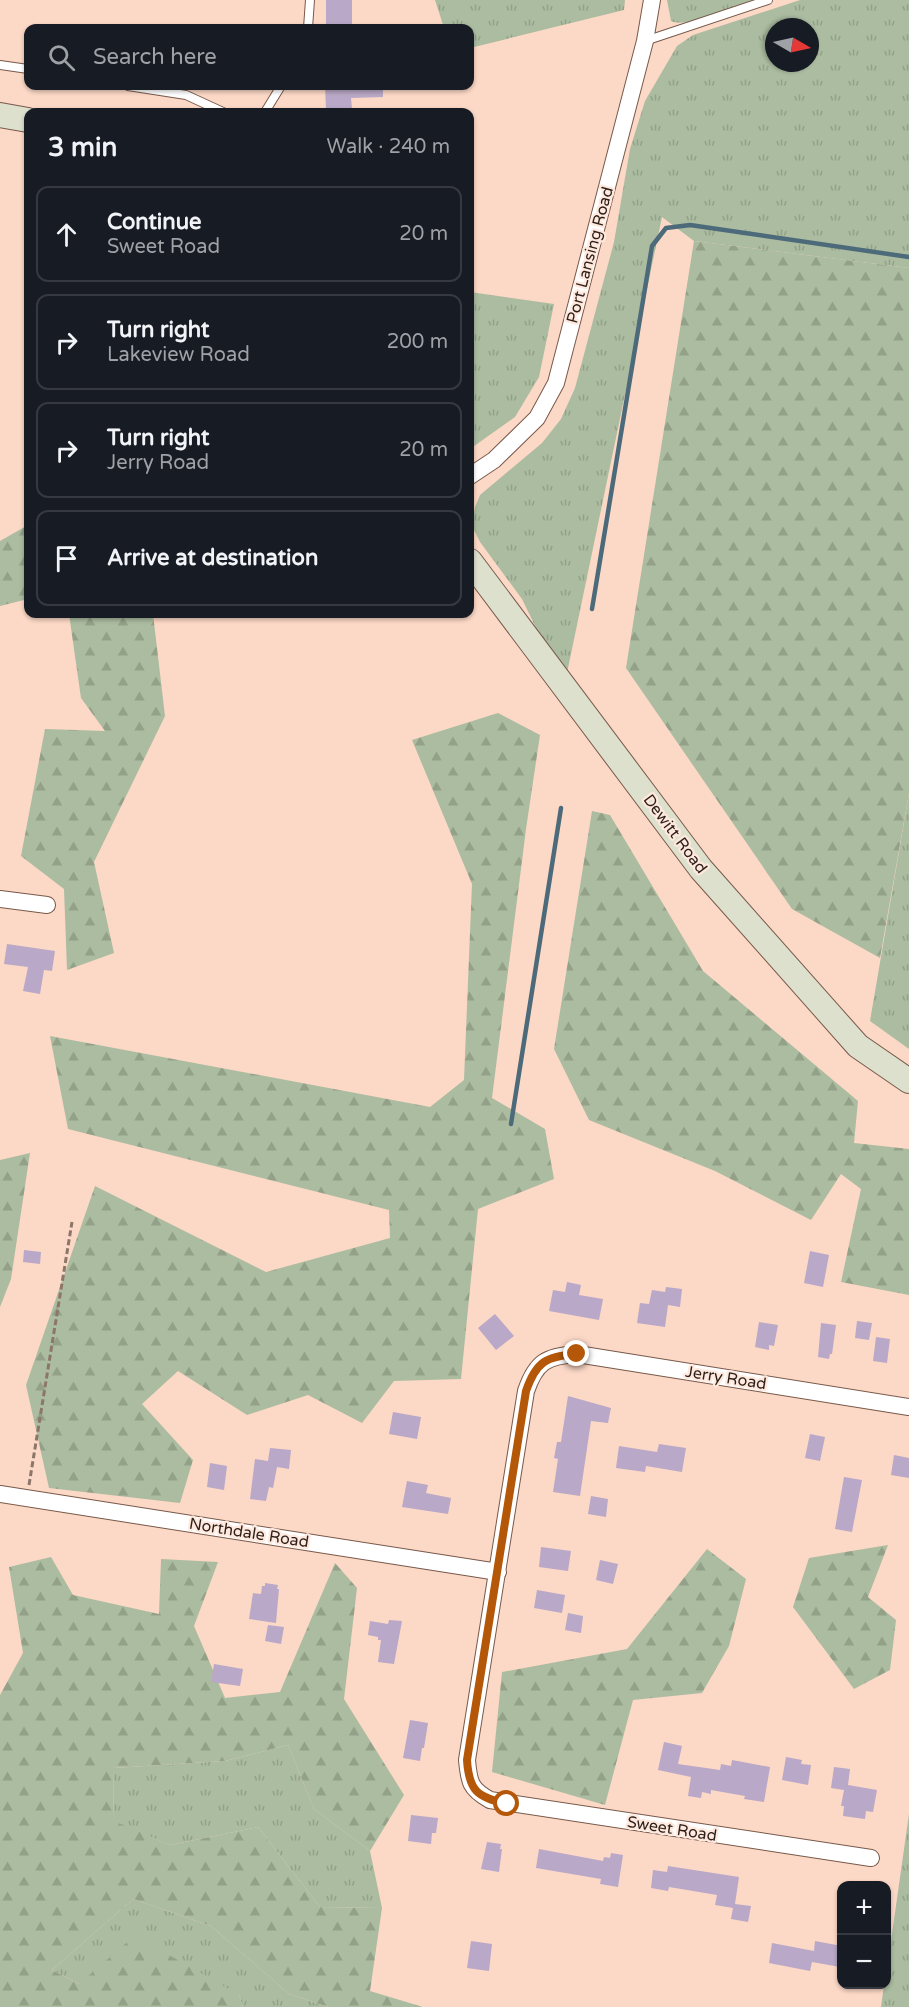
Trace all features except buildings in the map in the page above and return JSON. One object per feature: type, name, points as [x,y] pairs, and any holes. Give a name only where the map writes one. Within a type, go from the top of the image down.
[{"type":"street","name":"Port Lansing Road","points":[[474,473],[494,460],[537,418],[556,383],[645,41],[652,0]]},
{"type":"street","points":[[0,115],[24,119]]},
{"type":"street","name":"Dewitt Road","points":[[474,566],[700,869],[858,1046],[909,1081]]},
{"type":"street","points":[[0,899],[47,905]]},
{"type":"street","name":"Jerry Road","points":[[498,1572],[526,1391],[532,1373],[543,1363],[559,1355],[577,1354],[909,1407]]},
{"type":"street","name":"Northdale Road","points":[[0,1494],[498,1572]]},
{"type":"street","name":"Sweet Road","points":[[498,1572],[467,1760],[468,1777],[475,1792],[490,1800],[507,1804],[871,1858]]},
{"type":"lane","points":[[308,24],[309,0]]},
{"type":"lane","points":[[645,41],[768,0]]},
{"type":"lane","points":[[0,65],[24,68]]},
{"type":"lane","points":[[154,90],[186,95],[214,108]]},
{"type":"lane","points":[[267,108],[279,90]]},
{"type":"path","points":[[27,1498],[72,1222]]},
{"type":"green space","points":[[435,0],[625,0],[624,10],[474,47],[474,24],[443,24]]},
{"type":"green space","points":[[667,0],[756,0],[712,16],[678,23],[671,21]]},
{"type":"green space","points":[[800,0],[909,0],[909,268],[694,241],[662,217],[567,673],[538,632],[522,599],[480,542],[474,530],[474,513],[480,495],[542,443],[561,419],[575,388],[614,242],[630,149],[645,101],[677,46],[693,35]]},
{"type":"green space","points":[[694,241],[909,268],[909,793],[880,958],[792,909],[626,668]]},
{"type":"green space","points":[[474,293],[554,304],[539,377],[515,417],[474,446]]},
{"type":"green space","points":[[24,527],[24,600],[0,606],[0,541]]},
{"type":"green space","points":[[70,618],[153,618],[165,716],[94,862],[114,953],[67,970],[64,889],[21,856],[45,729],[105,731],[81,698]]},
{"type":"green space","points":[[498,713],[540,735],[492,1098],[545,1129],[554,1179],[478,1209],[461,1379],[394,1381],[362,1423],[308,1395],[247,1415],[178,1371],[142,1404],[193,1460],[180,1503],[49,1488],[26,1385],[95,1186],[266,1272],[390,1238],[389,1210],[68,1129],[50,1036],[430,1107],[464,1080],[472,884],[412,740]]},
{"type":"green space","points":[[909,793],[909,1049],[870,1021]]},
{"type":"green space","points":[[592,811],[610,815],[703,971],[858,1101],[854,1143],[909,1149],[909,1295],[841,1282],[861,1189],[841,1174],[811,1220],[715,1171],[589,1120],[554,1049]]},
{"type":"green space","points":[[30,1153],[11,1279],[0,1307],[0,1160]]},
{"type":"green space","points":[[888,1545],[868,1597],[896,1620],[890,1670],[854,1689],[793,1607],[809,1558]]},
{"type":"green space","points":[[707,1549],[746,1579],[729,1646],[702,1693],[633,1700],[605,1805],[492,1772],[502,1672],[627,1649]]},
{"type":"green space","points":[[51,1557],[73,1595],[159,1614],[161,1559],[218,1562],[194,1626],[225,1698],[280,1692],[335,1563],[357,1588],[344,1699],[404,1795],[370,1851],[314,1809],[288,1745],[225,1761],[113,1768],[114,1821],[170,1845],[258,1827],[320,1907],[382,1908],[370,1991],[423,2007],[328,2007],[289,1994],[211,1926],[133,1899],[52,1970],[79,1984],[132,1938],[162,1951],[239,1995],[243,2007],[0,2007],[0,1695],[23,1653],[9,1567]]},
{"type":"green space","points":[[288,1745],[314,1809],[370,1851],[382,1908],[320,1907],[258,1827],[170,1845],[114,1822],[113,1768],[225,1761]]},
{"type":"green space","points":[[909,1814],[909,2007],[881,2007],[883,1989],[891,1989],[891,1941]]},
{"type":"green space","points":[[133,1899],[211,1926],[289,1994],[328,2007],[243,2007],[239,1995],[79,1984],[52,1970]]},
{"type":"waterway","points":[[592,609],[652,246],[666,228],[690,225],[909,257]]},
{"type":"waterway","points":[[511,1124],[561,808]]},
{"type":"route","points":[[507,1804],[490,1800],[475,1792],[468,1777],[467,1760],[526,1391],[532,1373],[543,1363],[559,1355],[577,1354]]}]
